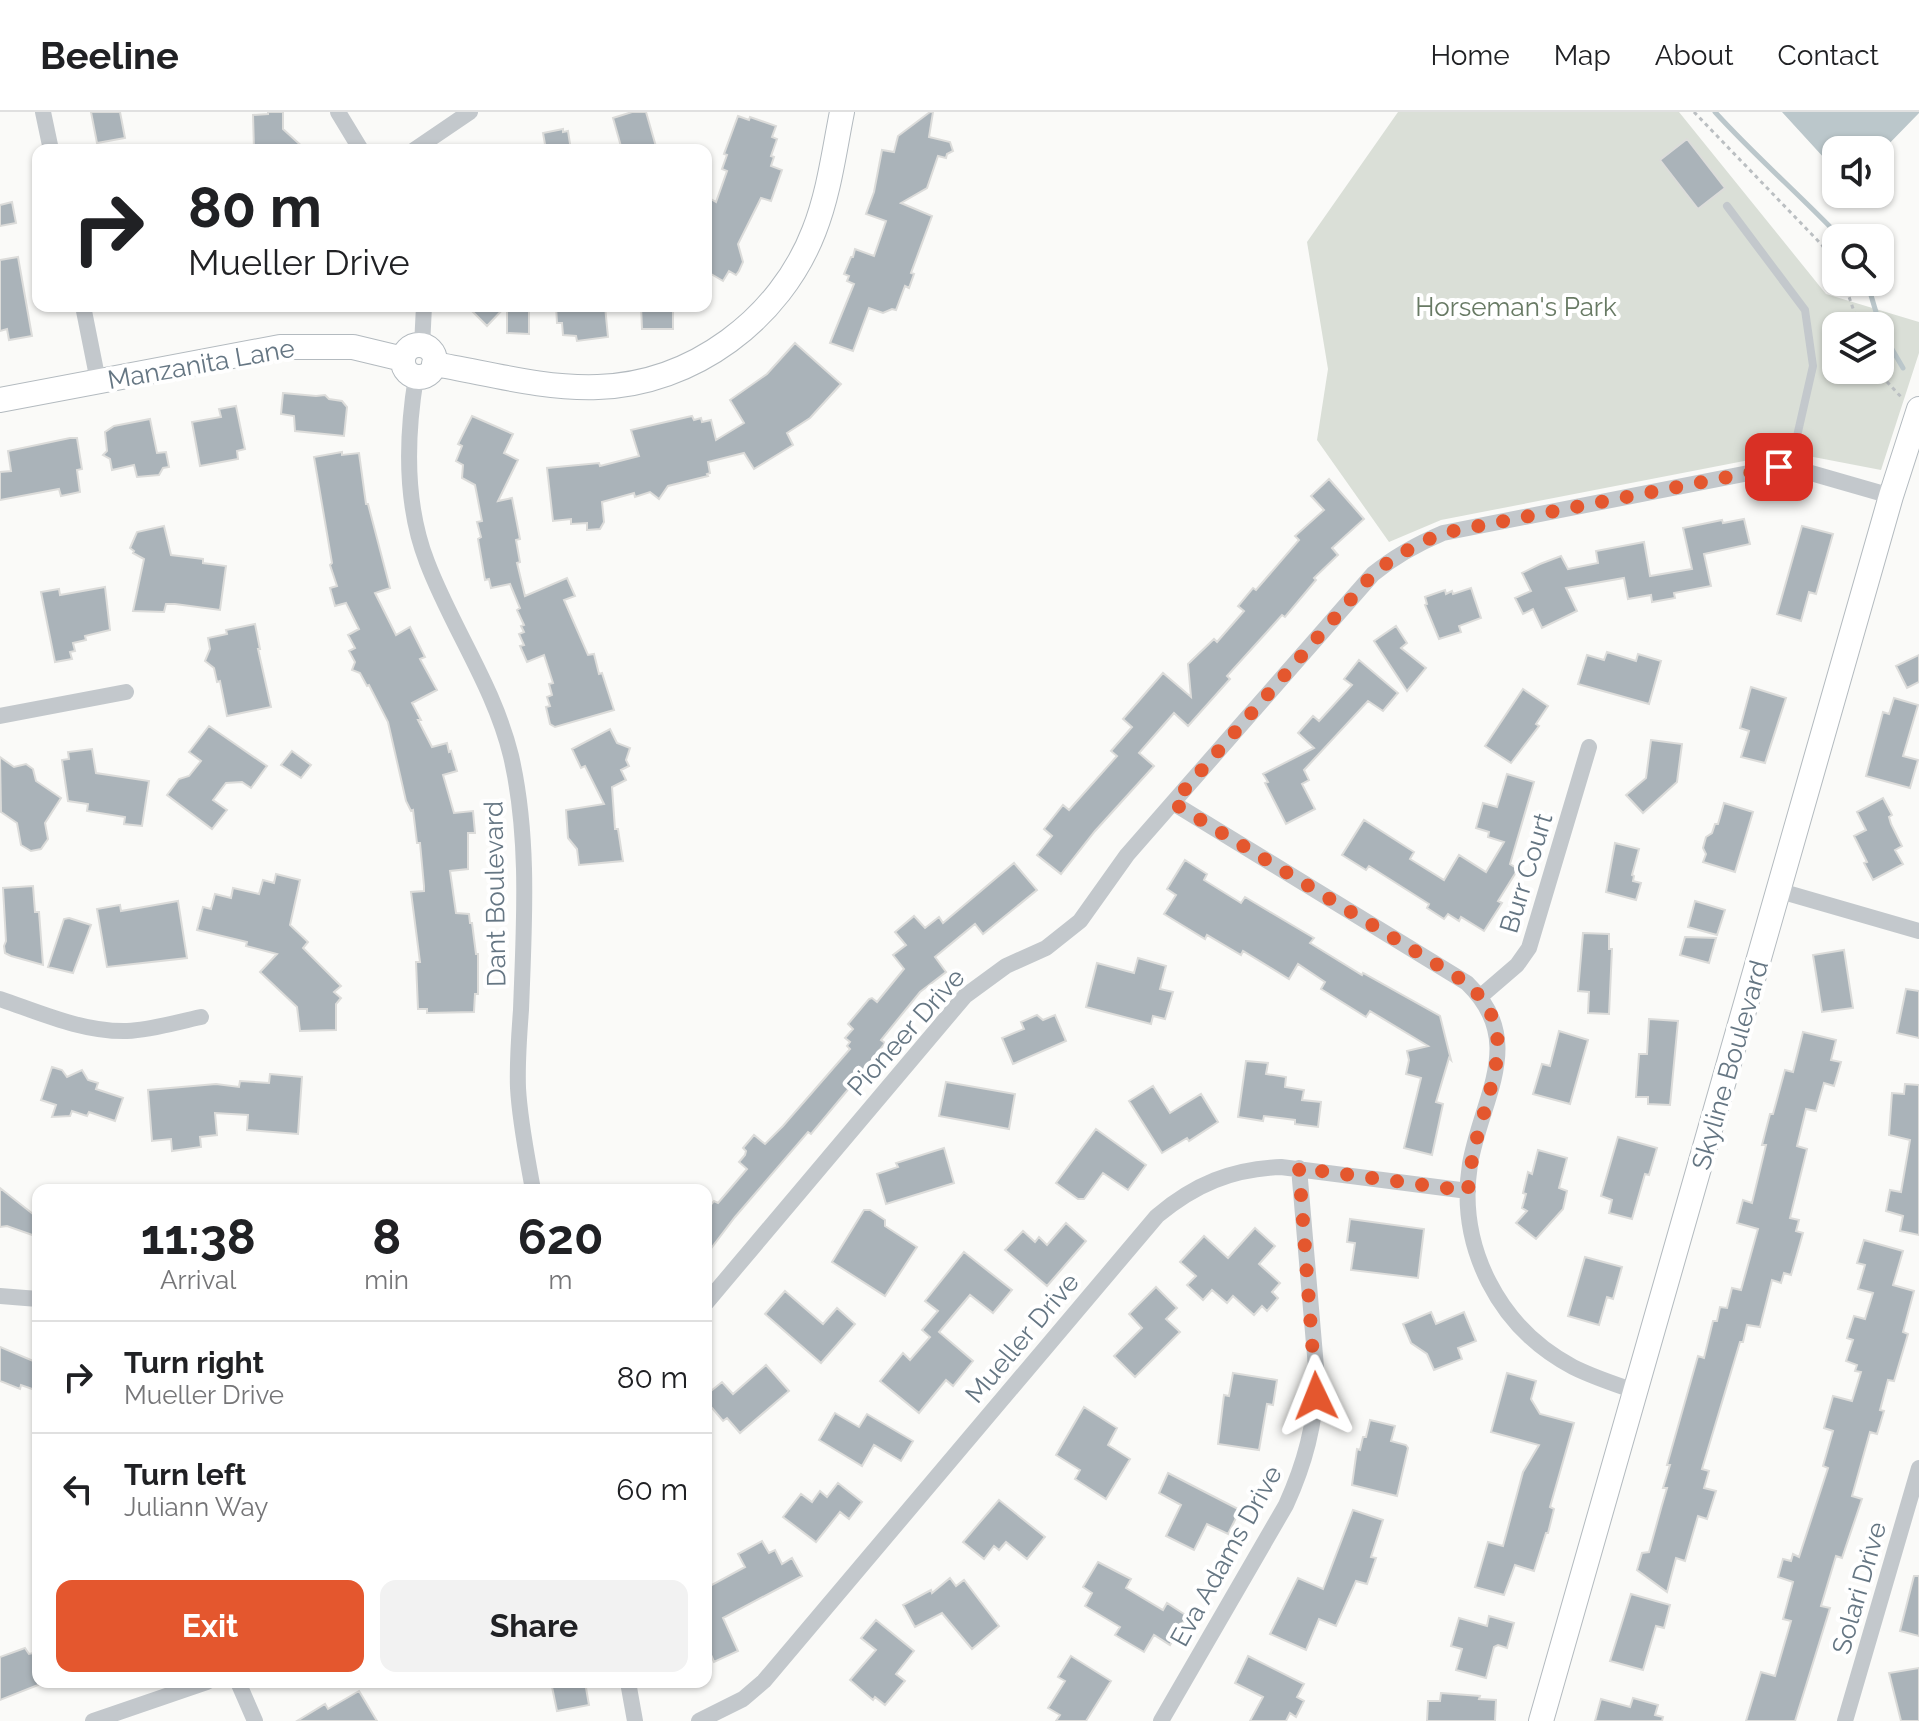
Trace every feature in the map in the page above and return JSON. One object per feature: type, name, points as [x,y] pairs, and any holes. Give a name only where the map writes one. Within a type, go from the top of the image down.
[{"type":"street","points":[[43,112],[50,144]]},
{"type":"street","points":[[338,112],[357,144]]},
{"type":"street","points":[[423,144],[470,112]]},
{"type":"street","name":"Manzanita Lane","points":[[0,400],[293,346],[353,347],[538,383],[599,387],[655,377],[712,352],[756,319],[789,280],[803,256],[824,201],[842,112]]},
{"type":"street","points":[[84,312],[98,381]]},
{"type":"street","name":"Dant Boulevard","points":[[423,312],[408,442],[410,483],[416,527],[433,578],[477,664],[511,758],[524,867],[518,1087],[532,1184]]},
{"type":"street","name":"Skyline Boulevard","points":[[1541,1721],[1780,891],[1891,496],[1913,405]]},
{"type":"street","name":"Pioneer Drive","points":[[712,1296],[965,996],[1006,966],[1046,948],[1080,921],[1127,855],[1373,574],[1394,557],[1443,533],[1779,467],[1891,496]]},
{"type":"street","points":[[0,716],[126,692]]},
{"type":"street","name":"Burr Court","points":[[1481,996],[1517,965],[1529,948],[1589,747]]},
{"type":"street","points":[[1173,803],[1467,983],[1481,996],[1495,1021],[1499,1043],[1498,1061],[1470,1164],[1468,1191],[1472,1235],[1486,1279],[1519,1326],[1545,1349],[1598,1379],[1635,1391]]},
{"type":"street","points":[[1780,891],[1919,931]]},
{"type":"street","points":[[0,999],[79,1026],[105,1030],[130,1031],[201,1017]]},
{"type":"street","name":"Mueller Drive","points":[[699,1721],[743,1699],[764,1681],[1157,1216],[1199,1185],[1254,1168],[1299,1168],[1468,1191]]},
{"type":"street","name":"Eva Adams Drive","points":[[1161,1721],[1286,1505],[1310,1444],[1317,1379],[1299,1168]]},
{"type":"street","points":[[0,1296],[32,1299]]},
{"type":"street","name":"Solari Drive","points":[[1845,1721],[1919,1468]]},
{"type":"street","points":[[93,1721],[189,1688]]},
{"type":"street","points":[[241,1688],[255,1721]]},
{"type":"street","points":[[629,1688],[635,1721]]},
{"type":"lane","points":[[1727,206],[1805,310],[1813,366],[1790,468]]},
{"type":"path","points":[[1694,112],[1822,245]]},
{"type":"path","points":[[1888,384],[1913,405]]},
{"type":"green space","name":"Horseman's Park","points":[[1398,112],[1679,112],[1822,289],[1822,296],[1833,296],[1886,312],[1822,312],[1822,384],[1894,384],[1894,314],[1919,322],[1919,353],[1881,470],[1803,455],[1775,455],[1441,520],[1389,542],[1317,440],[1328,369],[1307,242]]},
{"type":"shaded area","points":[[1782,112],[1919,112],[1894,139],[1894,136],[1822,136],[1822,156]]},
{"type":"building","points":[[91,112],[120,112],[125,138],[97,143]]},
{"type":"building","points":[[283,112],[283,129],[299,144],[254,144],[253,115]]},
{"type":"building","points":[[632,112],[646,112],[655,144],[620,144],[613,118]]},
{"type":"building","points":[[933,112],[929,137],[950,142],[953,151],[946,158],[938,156],[927,188],[901,203],[932,216],[911,273],[914,274],[909,288],[905,286],[896,310],[883,313],[869,308],[853,351],[830,343],[854,284],[847,281],[849,276],[844,274],[851,257],[855,249],[874,256],[886,221],[866,214],[874,192],[882,150],[894,152],[898,136]]},
{"type":"building","points":[[738,116],[776,126],[772,137],[777,139],[771,166],[782,170],[771,201],[761,198],[738,244],[743,262],[739,271],[736,275],[729,271],[723,281],[712,275],[712,200],[716,202],[727,171],[722,169],[727,155],[724,154]]},
{"type":"building","points":[[568,131],[570,144],[545,144],[543,133]]},
{"type":"building","points":[[1687,139],[1725,188],[1698,209],[1660,160]]},
{"type":"building","points":[[12,202],[16,223],[0,226],[0,205]]},
{"type":"building","points":[[18,257],[32,336],[9,340],[7,329],[0,331],[0,260]]},
{"type":"building","points":[[473,312],[500,312],[487,326]]},
{"type":"building","points":[[507,312],[529,312],[529,334],[507,333]]},
{"type":"building","points":[[556,312],[606,312],[608,337],[577,341],[576,336],[563,335],[562,323],[557,323]]},
{"type":"building","points":[[641,312],[673,312],[673,329],[642,329]]},
{"type":"building","points":[[795,343],[841,384],[810,418],[787,433],[793,445],[754,469],[744,453],[708,462],[708,476],[668,486],[659,499],[650,492],[602,502],[604,522],[600,529],[587,530],[587,523],[571,524],[571,519],[553,521],[547,468],[599,463],[600,466],[639,456],[631,430],[692,416],[694,420],[701,418],[702,422],[711,420],[716,440],[744,423],[730,400],[767,374]]},
{"type":"building","points":[[283,393],[325,395],[329,399],[342,401],[347,407],[344,436],[295,431],[294,416],[281,414]]},
{"type":"building","points":[[236,406],[245,449],[237,451],[238,459],[200,466],[192,422],[221,417],[219,409]]},
{"type":"building","points":[[472,416],[513,434],[504,453],[518,460],[498,501],[512,498],[520,539],[516,540],[520,562],[517,563],[525,596],[567,578],[575,596],[564,600],[588,655],[594,654],[614,710],[555,727],[550,724],[546,707],[550,706],[547,697],[552,695],[549,684],[553,683],[544,655],[527,662],[519,634],[524,632],[521,626],[524,625],[510,584],[491,588],[489,579],[485,580],[477,522],[482,521],[475,485],[462,478],[463,465],[456,461],[462,446],[458,444]]},
{"type":"building","points":[[150,419],[157,453],[166,452],[169,467],[163,468],[159,475],[137,477],[134,465],[112,470],[110,459],[103,455],[107,451],[105,432],[114,426]]},
{"type":"building","points":[[77,438],[82,469],[77,470],[80,492],[61,496],[59,489],[0,500],[0,472],[11,471],[8,451]]},
{"type":"building","points":[[342,452],[342,455],[359,453],[366,504],[390,588],[375,593],[396,635],[410,627],[425,657],[420,659],[437,690],[412,703],[421,720],[418,720],[432,747],[447,743],[451,751],[457,771],[443,775],[454,813],[473,811],[475,833],[468,833],[468,869],[450,871],[456,913],[469,914],[478,954],[478,994],[475,994],[474,1012],[427,1013],[427,1009],[418,1009],[416,962],[420,962],[411,892],[424,891],[420,843],[417,843],[413,810],[406,801],[388,722],[369,685],[360,673],[352,670],[355,662],[349,651],[355,648],[348,635],[359,629],[346,603],[335,606],[330,588],[337,586],[330,565],[314,457]]},
{"type":"building","points":[[1329,479],[1364,519],[1332,548],[1338,555],[1314,578],[1316,580],[1285,617],[1282,615],[1227,676],[1230,679],[1188,726],[1174,713],[1139,753],[1154,766],[1061,874],[1037,855],[1052,836],[1044,829],[1063,805],[1069,810],[1117,756],[1111,751],[1132,727],[1123,719],[1163,673],[1191,697],[1188,664],[1214,639],[1217,642],[1244,611],[1238,606],[1299,540],[1295,536],[1324,510],[1311,496]]},
{"type":"building","points":[[1744,519],[1750,544],[1704,554],[1711,586],[1674,593],[1675,598],[1652,602],[1651,595],[1628,599],[1624,578],[1566,588],[1577,611],[1542,628],[1533,609],[1523,614],[1515,598],[1531,591],[1522,573],[1540,564],[1561,556],[1568,569],[1598,563],[1596,551],[1644,542],[1650,576],[1692,569],[1683,528]]},
{"type":"building","points":[[164,526],[171,555],[226,566],[220,610],[166,604],[164,612],[133,611],[144,559],[130,548],[137,532]]},
{"type":"building","points":[[1802,526],[1833,534],[1816,594],[1809,592],[1801,621],[1777,614]]},
{"type":"building","points":[[105,587],[110,630],[85,636],[86,640],[73,643],[75,651],[70,652],[72,659],[55,662],[41,592],[59,589],[60,595]]},
{"type":"building","points":[[1471,588],[1481,618],[1459,626],[1461,632],[1439,639],[1425,605],[1425,597],[1445,590],[1446,594],[1452,591],[1453,594]]},
{"type":"building","points":[[255,624],[271,707],[227,716],[220,681],[217,682],[214,668],[205,661],[210,649],[208,638],[227,634],[226,630]]},
{"type":"building","points":[[1396,626],[1407,643],[1401,648],[1426,668],[1407,691],[1374,641]]},
{"type":"building","points":[[1607,652],[1636,661],[1638,654],[1661,661],[1649,704],[1578,684],[1587,655],[1604,660]]},
{"type":"building","points":[[1919,655],[1919,682],[1907,688],[1896,666]]},
{"type":"building","points":[[1359,660],[1398,693],[1383,711],[1368,701],[1304,770],[1309,780],[1302,784],[1315,809],[1286,824],[1263,774],[1314,748],[1298,733],[1313,716],[1319,721],[1352,685],[1344,679]]},
{"type":"building","points":[[1751,687],[1786,698],[1765,763],[1741,757],[1749,731],[1740,728]]},
{"type":"building","points":[[1523,689],[1548,706],[1536,724],[1539,726],[1511,763],[1485,746]]},
{"type":"building","points":[[1894,698],[1918,705],[1903,756],[1918,760],[1910,788],[1866,776],[1883,712],[1889,714]]},
{"type":"building","points":[[209,726],[267,766],[251,788],[242,782],[226,783],[213,800],[227,810],[212,829],[167,795],[179,779],[189,776],[201,761],[189,752]]},
{"type":"building","points":[[610,729],[617,743],[630,748],[626,760],[629,766],[621,770],[626,780],[612,787],[615,829],[618,829],[623,861],[579,865],[577,849],[568,838],[566,810],[604,804],[585,766],[581,768],[572,749]]},
{"type":"building","points":[[1651,740],[1682,744],[1677,782],[1643,813],[1626,795],[1646,778]]},
{"type":"building","points":[[92,749],[96,773],[149,781],[142,826],[124,824],[125,817],[87,811],[88,804],[68,801],[62,760],[69,759],[68,752]]},
{"type":"building","points":[[292,751],[311,765],[301,778],[281,765]]},
{"type":"building","points":[[0,757],[14,767],[26,764],[33,769],[36,781],[61,798],[45,823],[48,839],[41,849],[31,851],[21,845],[17,823],[1,812]]},
{"type":"building","points":[[1507,774],[1534,782],[1510,864],[1518,869],[1484,931],[1461,917],[1459,921],[1448,914],[1444,919],[1427,908],[1429,904],[1369,866],[1366,870],[1342,855],[1364,820],[1414,852],[1410,859],[1444,880],[1459,855],[1486,872],[1504,842],[1488,837],[1489,832],[1476,828],[1483,803],[1497,807]]},
{"type":"building","points":[[1883,798],[1902,846],[1895,850],[1903,864],[1873,880],[1854,836],[1866,830],[1857,812]]},
{"type":"building","points":[[1724,803],[1753,812],[1735,872],[1703,862],[1706,837],[1718,824]]},
{"type":"building","points":[[1615,843],[1639,849],[1632,875],[1633,881],[1641,883],[1636,900],[1606,892]]},
{"type":"building","points":[[1185,860],[1207,874],[1204,880],[1241,903],[1245,897],[1314,938],[1310,943],[1362,975],[1440,1016],[1451,1060],[1449,1058],[1436,1102],[1443,1104],[1432,1155],[1404,1148],[1421,1078],[1406,1074],[1407,1051],[1428,1046],[1370,1011],[1366,1017],[1321,989],[1325,982],[1298,964],[1289,979],[1243,951],[1241,955],[1207,935],[1205,939],[1164,914],[1176,895],[1167,889]]},
{"type":"building","points":[[1014,863],[1037,890],[983,934],[975,924],[935,957],[946,972],[920,992],[881,1040],[885,1043],[861,1074],[712,1247],[712,1204],[718,1203],[747,1169],[739,1162],[745,1155],[743,1148],[754,1135],[765,1144],[783,1126],[850,1049],[847,1046],[850,1042],[845,1038],[853,1029],[848,1024],[869,999],[877,1002],[904,969],[893,955],[906,945],[895,932],[914,916],[925,928],[939,917],[943,923]]},
{"type":"building","points":[[276,874],[300,880],[290,925],[308,942],[303,948],[341,986],[334,992],[341,998],[336,1004],[336,1030],[300,1031],[297,1007],[260,972],[277,954],[246,946],[247,942],[197,930],[203,907],[211,909],[215,894],[231,898],[233,888],[259,894],[263,880],[274,883]]},
{"type":"building","points":[[33,886],[35,912],[39,912],[43,965],[11,956],[5,953],[4,946],[3,888]]},
{"type":"building","points":[[178,901],[187,958],[107,967],[97,909],[120,905],[121,911]]},
{"type":"building","points":[[1695,901],[1725,910],[1717,935],[1688,927]]},
{"type":"building","points":[[64,919],[91,925],[73,973],[48,967]]},
{"type":"building","points":[[1583,933],[1609,934],[1609,949],[1612,949],[1609,1014],[1588,1013],[1589,992],[1578,991]]},
{"type":"building","points":[[1685,937],[1716,938],[1709,963],[1680,955]]},
{"type":"building","points":[[1844,950],[1853,1008],[1822,1012],[1813,955]]},
{"type":"building","points":[[1138,958],[1166,966],[1160,989],[1173,992],[1165,1019],[1153,1016],[1151,1024],[1086,1007],[1097,963],[1134,973]]},
{"type":"building","points":[[1906,989],[1919,991],[1919,1038],[1897,1033]]},
{"type":"building","points":[[1037,1015],[1043,1020],[1055,1015],[1066,1041],[1013,1064],[1002,1038],[1024,1029],[1021,1022]]},
{"type":"building","points":[[1649,1019],[1678,1021],[1670,1105],[1648,1104],[1648,1097],[1636,1097],[1639,1054],[1647,1054]]},
{"type":"building","points":[[1559,1031],[1588,1040],[1570,1104],[1533,1094],[1542,1064],[1550,1066]]},
{"type":"building","points":[[1803,1032],[1836,1040],[1831,1060],[1841,1062],[1834,1086],[1824,1083],[1816,1111],[1806,1109],[1797,1146],[1807,1149],[1790,1218],[1799,1220],[1796,1231],[1803,1233],[1791,1275],[1784,1273],[1781,1283],[1772,1280],[1760,1327],[1747,1325],[1743,1342],[1740,1342],[1702,1469],[1709,1471],[1704,1488],[1716,1491],[1707,1519],[1698,1516],[1685,1561],[1676,1558],[1667,1592],[1637,1570],[1642,1553],[1649,1552],[1667,1488],[1663,1488],[1670,1465],[1667,1465],[1698,1356],[1704,1358],[1713,1321],[1717,1321],[1720,1307],[1727,1308],[1732,1288],[1741,1290],[1758,1229],[1737,1223],[1743,1200],[1752,1203],[1770,1114],[1773,1114],[1785,1070],[1793,1072]]},
{"type":"building","points":[[1246,1061],[1268,1063],[1266,1074],[1286,1077],[1285,1087],[1304,1090],[1302,1100],[1321,1102],[1318,1127],[1264,1116],[1263,1121],[1238,1117]]},
{"type":"building","points":[[52,1067],[62,1070],[67,1077],[82,1070],[88,1080],[98,1083],[96,1089],[123,1098],[115,1121],[89,1112],[87,1116],[72,1111],[70,1116],[52,1117],[56,1105],[41,1100]]},
{"type":"building","points":[[270,1074],[302,1077],[298,1134],[247,1130],[248,1115],[215,1113],[217,1135],[200,1137],[201,1147],[172,1151],[171,1139],[152,1141],[148,1090],[216,1084],[239,1087],[240,1081],[269,1083]]},
{"type":"building","points":[[946,1082],[1015,1094],[1009,1129],[939,1116]]},
{"type":"building","points":[[1905,1084],[1919,1085],[1919,1235],[1900,1231],[1903,1216],[1886,1211],[1890,1190],[1901,1192],[1910,1140],[1889,1135],[1892,1093],[1904,1094]]},
{"type":"building","points":[[1153,1086],[1170,1113],[1201,1094],[1218,1122],[1189,1141],[1187,1138],[1162,1153],[1129,1101]]},
{"type":"building","points":[[1096,1129],[1146,1165],[1128,1190],[1103,1173],[1084,1199],[1078,1199],[1056,1183]]},
{"type":"building","points":[[1618,1137],[1657,1148],[1649,1175],[1645,1174],[1632,1219],[1609,1213],[1612,1200],[1601,1196]]},
{"type":"building","points":[[944,1148],[954,1183],[886,1204],[877,1174],[898,1167],[896,1163]]},
{"type":"building","points":[[1538,1150],[1567,1158],[1559,1188],[1567,1191],[1563,1209],[1536,1239],[1516,1223],[1527,1211],[1522,1208],[1526,1194],[1523,1193]]},
{"type":"building","points":[[0,1188],[32,1213],[32,1235],[7,1226],[0,1227]]},
{"type":"building","points":[[864,1210],[870,1210],[885,1220],[885,1226],[917,1247],[885,1296],[832,1262]]},
{"type":"building","points":[[1350,1219],[1424,1229],[1418,1278],[1351,1270],[1355,1243],[1347,1242]]},
{"type":"building","points":[[1066,1223],[1086,1241],[1047,1286],[1005,1250],[1023,1231],[1035,1242],[1039,1237],[1047,1245]]},
{"type":"building","points":[[1255,1228],[1275,1246],[1259,1264],[1280,1283],[1272,1292],[1278,1298],[1267,1311],[1262,1306],[1254,1315],[1233,1296],[1227,1303],[1212,1290],[1203,1300],[1187,1285],[1196,1276],[1180,1262],[1204,1236],[1228,1258]]},
{"type":"building","points":[[1864,1240],[1903,1251],[1893,1285],[1914,1291],[1903,1332],[1908,1334],[1894,1381],[1888,1380],[1877,1434],[1870,1432],[1852,1496],[1862,1499],[1842,1558],[1836,1556],[1821,1606],[1830,1608],[1795,1721],[1746,1721],[1761,1672],[1775,1676],[1791,1621],[1783,1619],[1793,1582],[1778,1577],[1783,1559],[1791,1561],[1793,1554],[1799,1557],[1828,1468],[1823,1466],[1833,1431],[1824,1428],[1833,1396],[1852,1401],[1861,1372],[1855,1371],[1857,1365],[1846,1361],[1853,1340],[1847,1338],[1854,1316],[1865,1319],[1873,1293],[1858,1289],[1865,1265],[1857,1263]]},
{"type":"building","points":[[964,1252],[1012,1290],[993,1313],[970,1295],[939,1332],[973,1361],[953,1386],[946,1380],[919,1413],[880,1381],[903,1353],[910,1360],[930,1337],[922,1330],[938,1311],[925,1301]]},
{"type":"building","points":[[1585,1257],[1622,1267],[1613,1299],[1607,1297],[1599,1325],[1568,1316]]},
{"type":"building","points":[[1156,1287],[1177,1308],[1166,1319],[1180,1332],[1135,1377],[1114,1356],[1142,1328],[1129,1314]]},
{"type":"building","points":[[785,1291],[823,1324],[837,1308],[855,1324],[821,1363],[765,1314]]},
{"type":"building","points":[[1431,1312],[1436,1324],[1464,1312],[1476,1341],[1458,1348],[1462,1359],[1434,1370],[1427,1354],[1411,1343],[1403,1324]]},
{"type":"building","points":[[0,1347],[32,1360],[32,1389],[21,1385],[20,1389],[0,1381]]},
{"type":"building","points":[[766,1365],[789,1391],[740,1433],[727,1418],[723,1421],[712,1408],[712,1390],[722,1382],[733,1394]]},
{"type":"building","points":[[1233,1373],[1277,1380],[1273,1405],[1267,1404],[1259,1450],[1218,1444],[1224,1395],[1229,1396]]},
{"type":"building","points":[[1507,1373],[1536,1381],[1531,1399],[1540,1414],[1574,1423],[1550,1507],[1554,1509],[1548,1533],[1534,1571],[1515,1565],[1504,1595],[1475,1587],[1488,1542],[1503,1546],[1523,1472],[1539,1445],[1491,1432]]},
{"type":"building","points":[[1084,1407],[1117,1428],[1108,1445],[1130,1459],[1106,1499],[1075,1479],[1080,1470],[1056,1455]]},
{"type":"building","points":[[835,1413],[859,1427],[867,1414],[913,1441],[901,1461],[874,1445],[862,1466],[819,1440]]},
{"type":"building","points":[[1370,1420],[1395,1426],[1391,1441],[1408,1448],[1397,1496],[1352,1485],[1357,1449],[1360,1450],[1363,1437],[1366,1437]]},
{"type":"building","points":[[1168,1473],[1240,1510],[1228,1534],[1207,1524],[1194,1550],[1166,1536],[1181,1505],[1159,1493]]},
{"type":"building","points":[[838,1483],[862,1502],[849,1519],[840,1512],[816,1542],[783,1517],[801,1494],[812,1502],[820,1491],[827,1497]]},
{"type":"building","points":[[999,1500],[1045,1537],[1027,1559],[1006,1542],[999,1550],[994,1546],[984,1559],[963,1542]]},
{"type":"building","points":[[1353,1510],[1383,1520],[1371,1557],[1376,1558],[1367,1584],[1356,1581],[1336,1626],[1319,1619],[1306,1650],[1270,1634],[1298,1578],[1323,1589]]},
{"type":"building","points":[[762,1541],[769,1553],[775,1550],[782,1564],[792,1558],[802,1576],[723,1618],[738,1651],[714,1662],[712,1585],[745,1567],[738,1554]]},
{"type":"building","points":[[1098,1562],[1131,1579],[1126,1588],[1163,1610],[1167,1603],[1187,1616],[1170,1645],[1154,1635],[1144,1652],[1115,1635],[1120,1627],[1085,1606],[1092,1593],[1083,1587]]},
{"type":"building","points":[[1914,1576],[1919,1576],[1919,1636],[1900,1631]]},
{"type":"building","points":[[950,1578],[956,1586],[964,1580],[999,1626],[972,1649],[942,1613],[915,1627],[903,1605],[931,1590],[932,1593]]},
{"type":"building","points":[[1631,1594],[1670,1605],[1664,1628],[1656,1626],[1643,1670],[1610,1661]]},
{"type":"building","points":[[1489,1616],[1514,1623],[1507,1648],[1494,1647],[1486,1678],[1456,1670],[1462,1649],[1451,1646],[1459,1618],[1487,1626]]},
{"type":"building","points":[[876,1620],[914,1651],[896,1674],[905,1681],[885,1705],[875,1697],[873,1700],[850,1680],[876,1650],[861,1638]]},
{"type":"building","points":[[25,1648],[32,1653],[32,1687],[0,1700],[0,1657]]},
{"type":"building","points":[[1071,1656],[1111,1681],[1086,1721],[1056,1721],[1060,1715],[1048,1708],[1065,1681],[1058,1677]]},
{"type":"building","points":[[1248,1656],[1304,1684],[1297,1697],[1304,1701],[1296,1717],[1290,1713],[1286,1721],[1250,1721],[1263,1697],[1235,1683]]},
{"type":"building","points":[[1919,1668],[1919,1721],[1901,1721],[1889,1673]]},
{"type":"building","points":[[552,1688],[586,1688],[589,1705],[557,1711]]},
{"type":"building","points":[[359,1691],[377,1721],[297,1721],[325,1704],[328,1709]]},
{"type":"building","points":[[1441,1693],[1496,1700],[1495,1721],[1427,1721],[1428,1701],[1440,1701]]},
{"type":"building","points":[[1633,1698],[1658,1705],[1655,1715],[1663,1717],[1662,1721],[1595,1721],[1601,1699],[1630,1707]]},
{"type":"waterway","points":[[1715,112],[1827,224]]},
{"type":"waterway","points":[[1871,296],[1882,332],[1903,368]]},
{"type":"route","points":[[1316,1396],[1299,1168],[1468,1191],[1470,1164],[1498,1061],[1495,1021],[1487,1004],[1467,983],[1173,803],[1373,574],[1417,544],[1443,533],[1779,467]]}]
